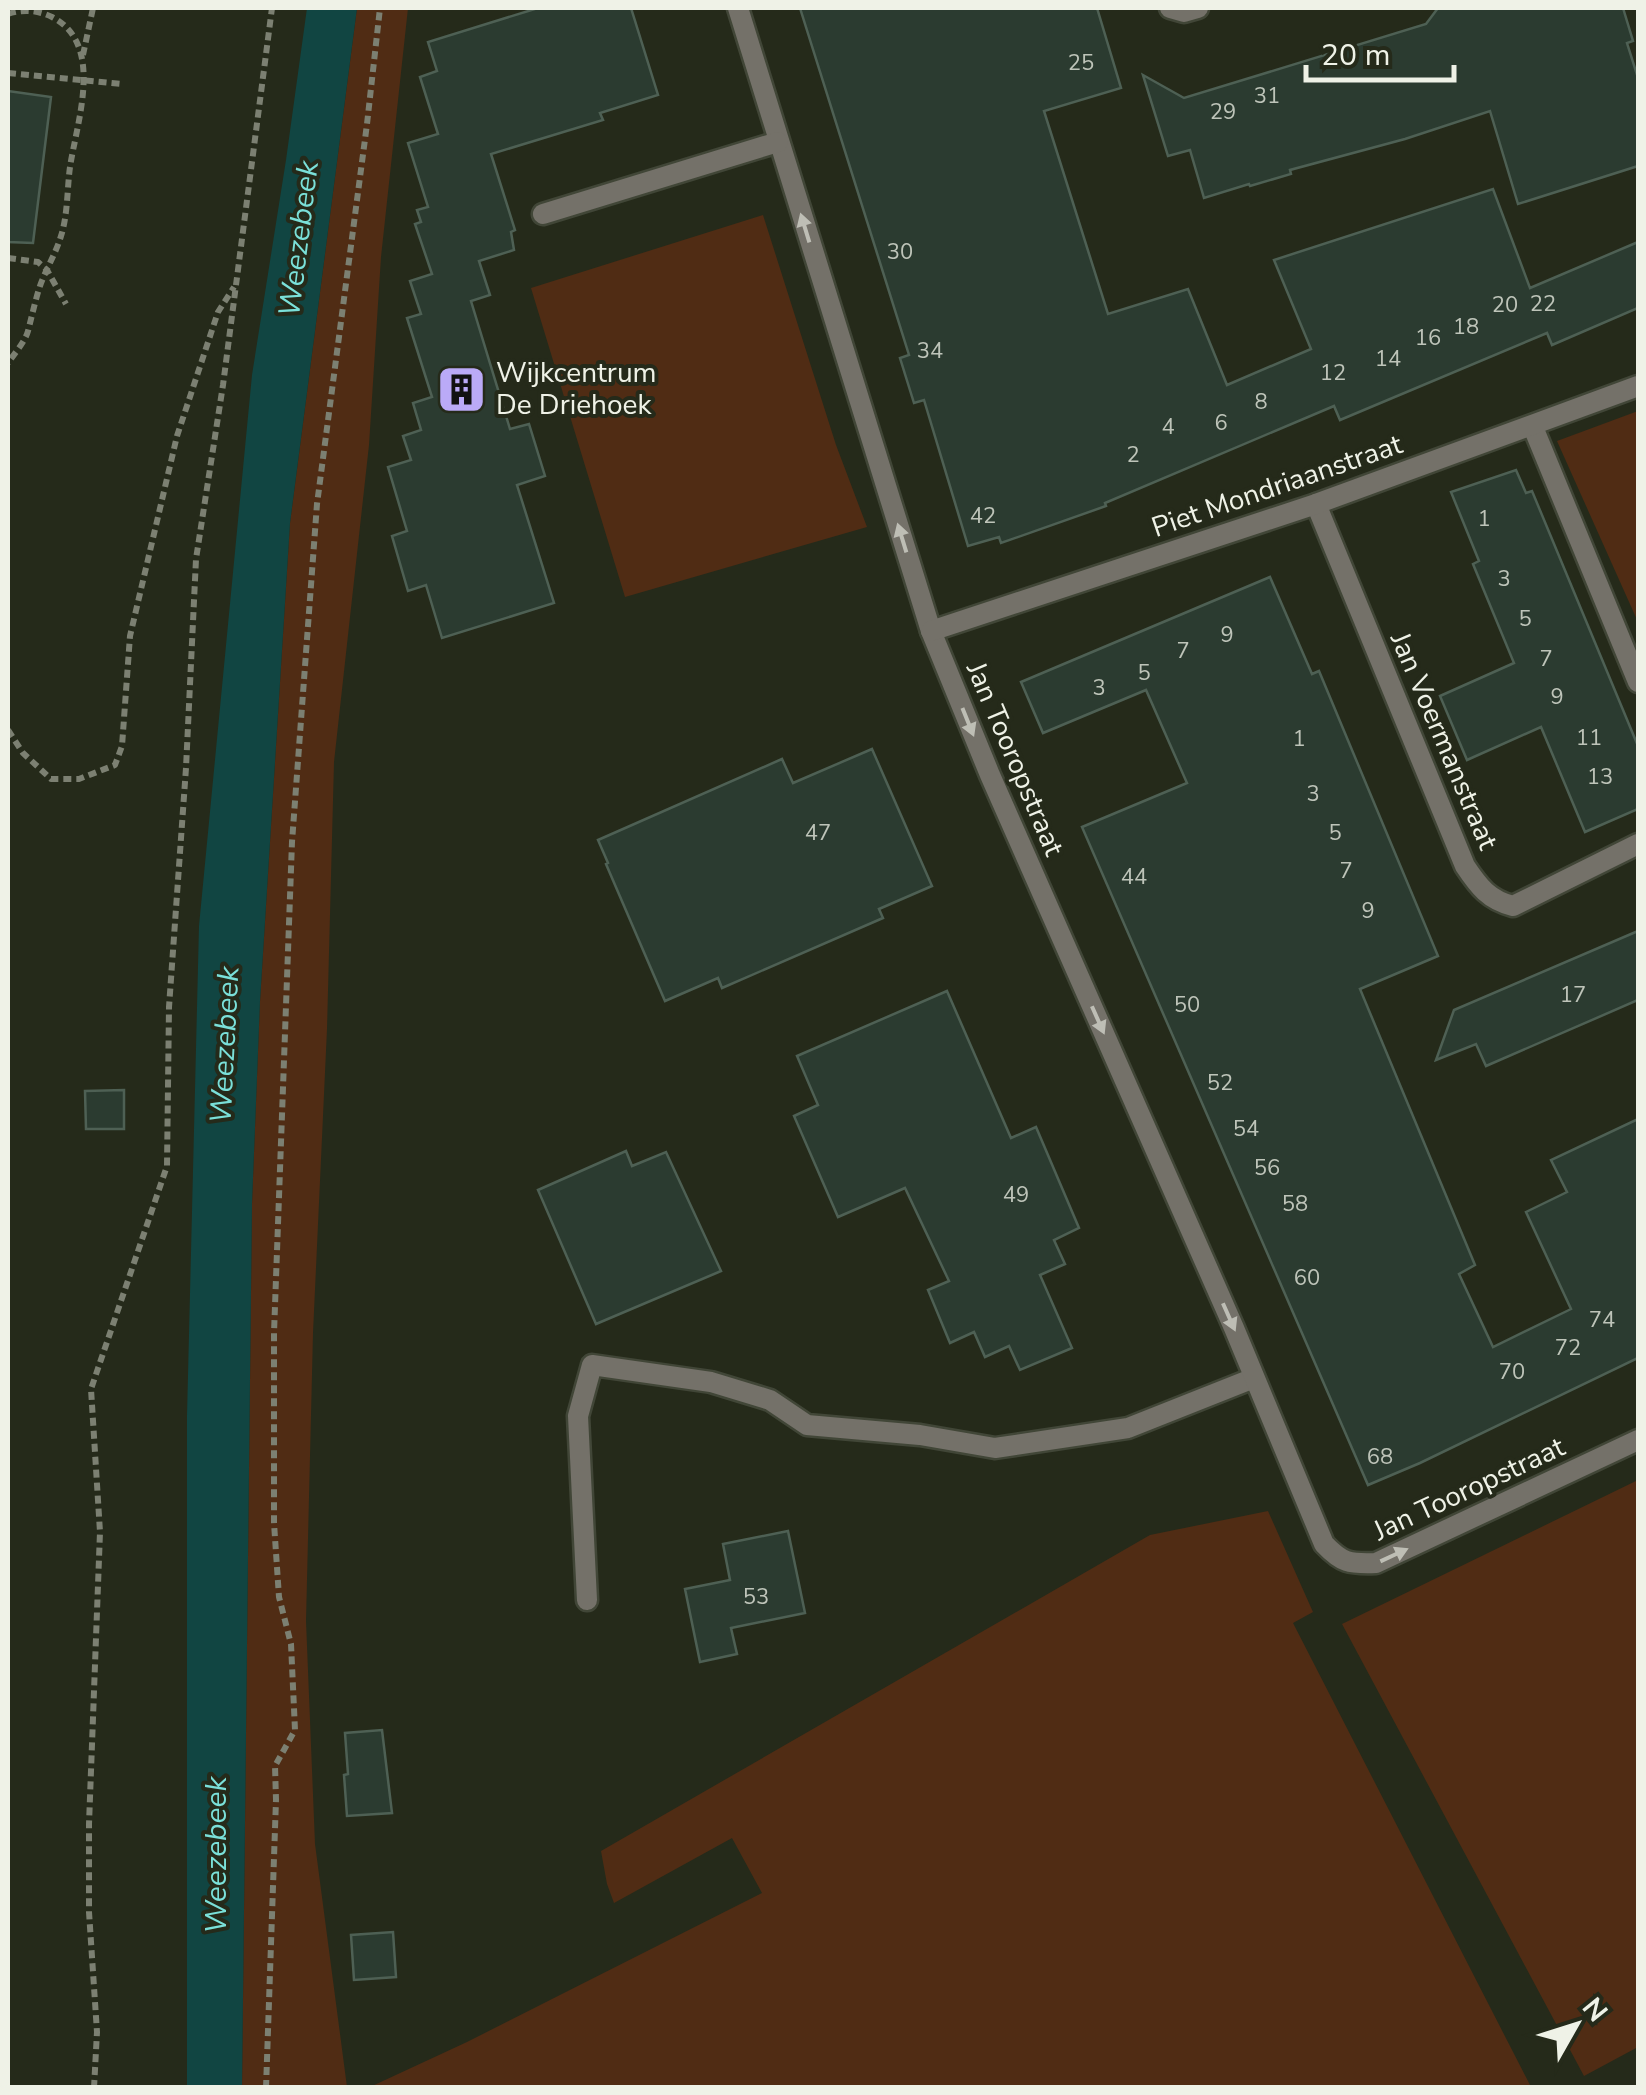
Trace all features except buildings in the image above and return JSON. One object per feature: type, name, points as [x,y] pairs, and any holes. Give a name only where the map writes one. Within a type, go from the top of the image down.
[{"type":"street","name":"Jan Tooropstraat","points":[[738,8],[931,632],[1324,1544],[1339,1560],[1376,1563],[1638,1440]]},
{"type":"street","points":[[1170,8],[1184,12],[1198,8]]},
{"type":"street","points":[[543,214],[778,142]]},
{"type":"street","name":"Piet Mondriaanstraat","points":[[931,632],[1316,504],[1638,386]]},
{"type":"street","points":[[1532,426],[1638,682]]},
{"type":"street","name":"Jan Voermanstraat","points":[[1316,504],[1465,866],[1481,890],[1497,902],[1513,906],[1638,844]]},
{"type":"street","points":[[586,1600],[578,1416],[592,1365],[712,1382],[770,1400],[807,1425],[920,1435],[996,1448],[1128,1428],[1254,1378]]},
{"type":"path","points":[[8,364],[28,334],[29,321],[62,234],[83,99],[83,56],[93,8]]},
{"type":"path","points":[[94,2088],[97,2032],[89,1912],[89,1824],[100,1532],[91,1389],[167,1166],[169,1008],[196,558],[272,8]]},
{"type":"path","points":[[266,2088],[275,1766],[295,1730],[291,1644],[279,1597],[274,1523],[274,1333],[292,842],[317,504],[380,8]]},
{"type":"path","points":[[8,14],[30,10],[50,16],[74,36],[83,56]]},
{"type":"path","points":[[8,74],[121,84]]},
{"type":"path","points":[[8,258],[38,262],[47,270],[66,304]]},
{"type":"path","points":[[8,730],[23,752],[51,779],[79,779],[115,765],[122,746],[130,636],[176,436],[218,312],[237,281]]},
{"type":"shaded area","points":[[357,8],[408,8],[381,257],[369,445],[334,762],[313,1333],[306,1621],[315,1844],[347,2087],[242,2088],[252,1203],[260,1001],[290,523]]},
{"type":"shaded area","points":[[763,215],[836,445],[867,527],[625,597],[531,288]]},
{"type":"shaded area","points":[[1638,411],[1638,622],[1557,441]]},
{"type":"shaded area","points":[[1638,1480],[1638,2047],[1584,2076],[1342,1624]]},
{"type":"shaded area","points":[[1268,1511],[1313,1612],[1293,1623],[1531,2087],[370,2087],[762,1893],[732,1838],[614,1903],[601,1851],[1150,1535]]},
{"type":"water","name":"Weezebeek","points":[[307,8],[357,8],[290,523],[260,1001],[252,1203],[242,2087],[187,2087],[187,1416],[199,926],[252,375]]},
{"type":"place","name":"Wijkcentrum De Driehoek","points":[[461,389]]}]
